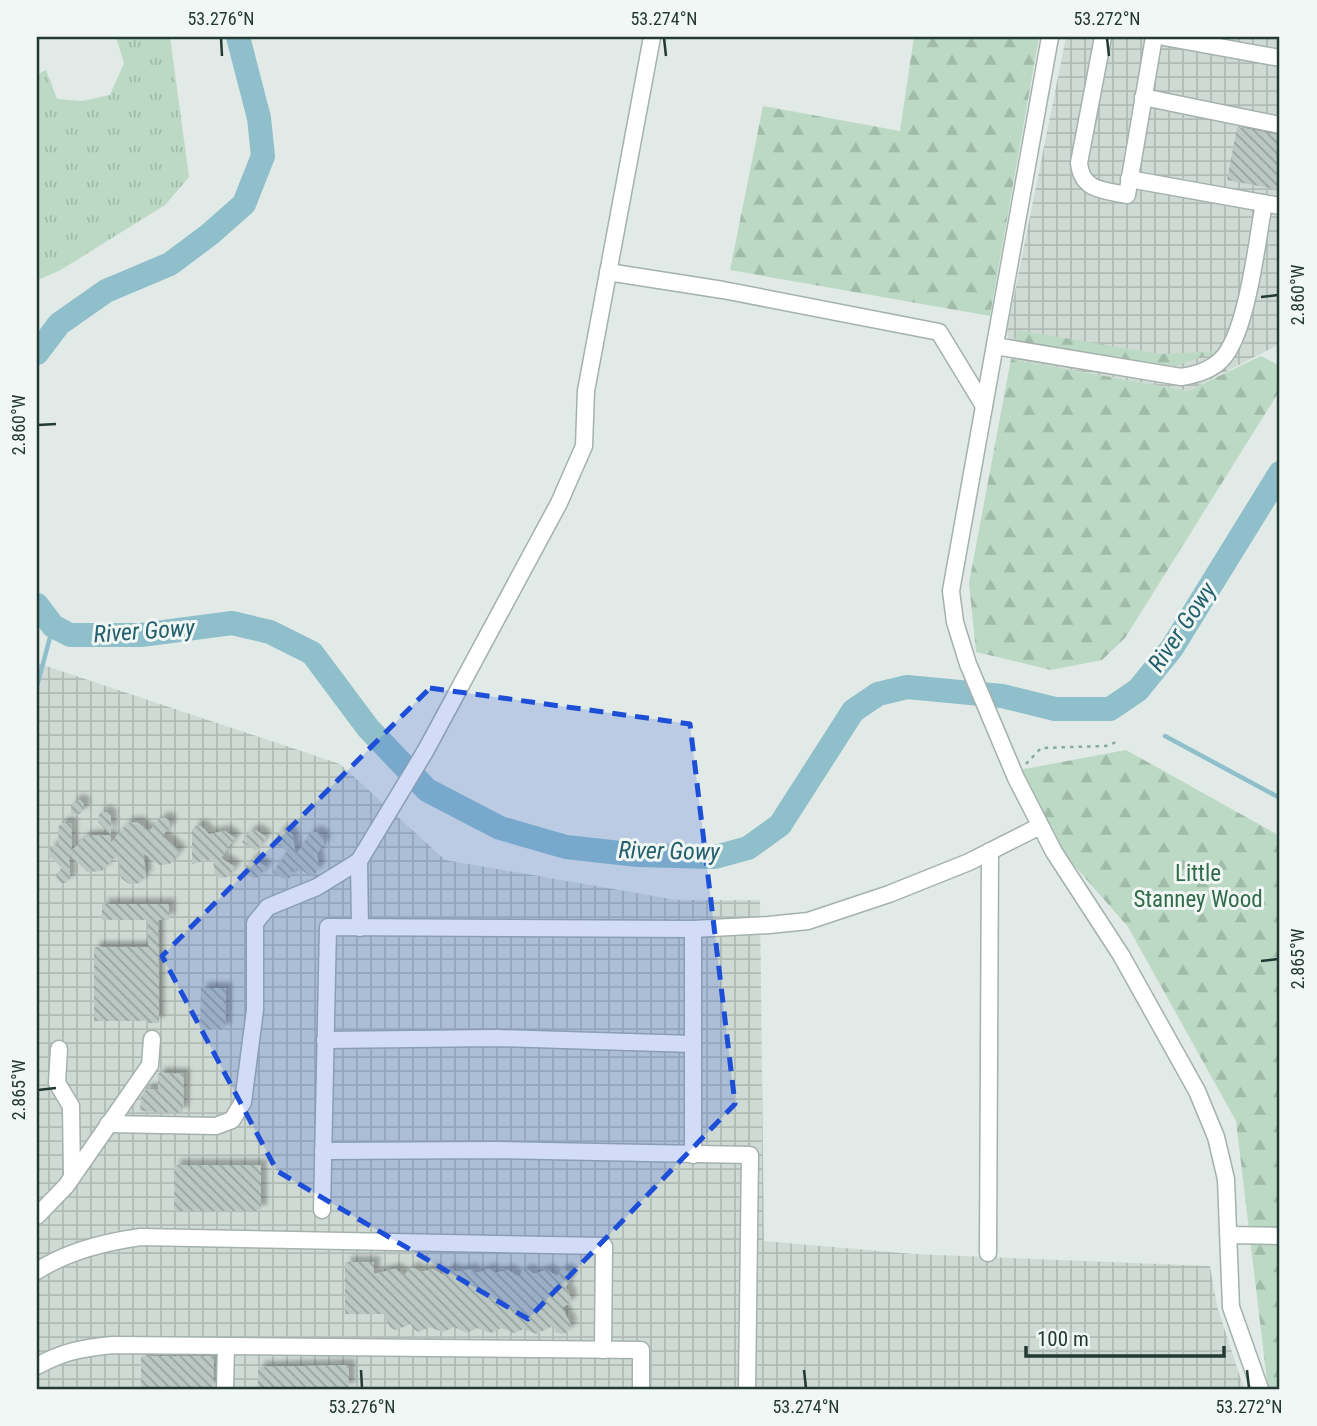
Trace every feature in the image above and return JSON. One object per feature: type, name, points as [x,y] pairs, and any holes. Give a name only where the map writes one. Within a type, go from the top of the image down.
[{"type":"lane","points":[[108,1124],[216,1126],[232,1120],[243,1102],[247,1077],[255,1010],[256,923],[268,908],[317,887],[359,860],[426,750],[559,503],[584,446],[586,391],[652,37]]},
{"type":"lane","points":[[1050,37],[951,591],[955,622],[968,664],[997,734],[1040,826],[1121,956],[1197,1091],[1219,1147],[1226,1179],[1231,1307],[1260,1389]]},
{"type":"lane","points":[[1102,37],[1080,163],[1081,176],[1089,185],[1098,189],[1127,195],[1154,37]]},
{"type":"lane","points":[[1164,37],[1280,58]]},
{"type":"lane","points":[[1143,97],[1280,125]]},
{"type":"lane","points":[[995,346],[1181,377],[1208,368],[1223,358],[1236,334],[1272,205],[1129,179]]},
{"type":"lane","points":[[608,272],[723,290],[939,332],[984,406]]},
{"type":"lane","points":[[322,1210],[328,927],[693,929],[808,921],[890,894],[990,851],[1040,826]]},
{"type":"lane","points":[[988,1253],[990,851]]},
{"type":"lane","points":[[359,860],[360,928]]},
{"type":"lane","points":[[693,929],[693,1155]]},
{"type":"lane","points":[[326,1040],[497,1038],[693,1044]]},
{"type":"lane","points":[[37,1216],[72,1177],[150,1065],[152,1039]]},
{"type":"lane","points":[[59,1049],[57,1083],[71,1106],[72,1177]]},
{"type":"lane","points":[[323,1152],[495,1150],[750,1155],[747,1389]]},
{"type":"lane","points":[[1230,1235],[1280,1236]]},
{"type":"lane","points":[[37,1271],[52,1261],[81,1250],[110,1241],[141,1237],[604,1246],[603,1350]]},
{"type":"lane","points":[[37,1366],[59,1353],[113,1345],[641,1350],[641,1389]]},
{"type":"lane","points":[[225,1389],[226,1346]]},
{"type":"path","points":[[1016,778],[1041,748],[1105,746],[1119,741]]},
{"type":"highlighted area","points":[[430,688],[690,724],[735,1104],[528,1319],[277,1171],[162,956]]},
{"type":"shaded area","points":[[1066,37],[1280,37],[1280,344],[1188,391],[1011,359],[1007,331]]},
{"type":"shaded area","points":[[37,663],[340,764],[445,860],[677,900],[760,900],[764,1241],[914,1254],[1210,1266],[1217,1306],[1244,1389],[37,1389]]},
{"type":"green space","points":[[116,37],[170,37],[189,177],[165,205],[59,271],[37,280],[37,75],[46,70],[57,99],[82,101],[110,95],[124,63]]},
{"type":"green space","points":[[914,37],[1039,37],[990,316],[730,270],[763,106],[900,131]]},
{"type":"green space","points":[[1017,330],[1160,354],[1218,351],[1173,367],[1015,340]]},
{"type":"green space","points":[[1261,356],[1280,366],[1280,390],[1125,638],[1102,660],[1051,670],[976,652],[969,583],[1011,359],[1188,391]]},
{"type":"green space","name":"Little Stanney Wood","points":[[1126,750],[1280,836],[1280,1389],[1268,1389],[1236,1121],[1128,927],[1059,848],[1019,770]]},
{"type":"building","points":[[1237,127],[1280,135],[1280,190],[1227,180]]},
{"type":"building","points":[[80,800],[84,804],[84,810],[80,814],[71,814],[71,805]]},
{"type":"building","points":[[101,812],[107,812],[111,816],[111,835],[98,822]]},
{"type":"building","points":[[161,818],[170,821],[170,827],[162,836],[180,851],[170,864],[159,865],[143,853],[146,875],[140,883],[129,884],[121,878],[118,853],[102,871],[87,872],[69,854],[70,879],[61,883],[57,879],[56,874],[62,868],[49,856],[49,850],[52,846],[59,846],[58,827],[62,823],[71,823],[72,850],[86,836],[111,835],[111,843],[127,823],[137,822],[149,831]]},
{"type":"building","points":[[195,826],[201,826],[209,834],[225,831],[235,838],[221,858],[235,867],[228,877],[215,875],[213,859],[192,864],[192,830]]},
{"type":"building","points":[[256,830],[266,837],[256,851],[242,842],[249,832]]},
{"type":"building","points":[[286,830],[292,834],[296,855],[310,833],[317,832],[323,836],[324,843],[317,854],[319,867],[316,873],[309,875],[297,867],[290,878],[283,879],[273,872],[287,851],[273,842],[279,832]]},
{"type":"building","points":[[252,858],[266,867],[259,877],[253,878],[242,872]]},
{"type":"building","points":[[102,904],[169,904],[169,920],[158,920],[159,1023],[94,1021],[94,947],[148,947],[148,920],[102,920]]},
{"type":"building","points":[[201,988],[226,988],[225,1030],[200,1029]]},
{"type":"building","points":[[158,1073],[184,1074],[183,1113],[140,1111],[141,1097],[146,1089],[158,1090]]},
{"type":"building","points":[[174,1165],[261,1165],[261,1211],[174,1211]]},
{"type":"building","points":[[345,1262],[374,1262],[374,1274],[395,1269],[405,1275],[409,1269],[414,1268],[420,1272],[433,1269],[443,1275],[446,1270],[451,1269],[457,1272],[470,1269],[476,1273],[489,1269],[495,1273],[508,1270],[519,1277],[522,1271],[528,1270],[534,1274],[547,1270],[557,1276],[565,1269],[570,1272],[571,1278],[566,1287],[571,1298],[569,1304],[562,1307],[571,1325],[568,1332],[562,1334],[556,1332],[553,1326],[536,1334],[524,1329],[514,1333],[501,1328],[491,1333],[477,1328],[467,1333],[454,1327],[443,1332],[429,1327],[419,1332],[413,1329],[411,1324],[396,1330],[390,1328],[384,1314],[345,1314]]},
{"type":"building","points":[[141,1356],[214,1356],[213,1389],[141,1389]]},
{"type":"building","points":[[349,1365],[349,1389],[258,1389],[258,1367]]},
{"type":"waterway","name":"River Gowy","points":[[37,353],[59,324],[106,291],[170,264],[244,204],[263,156],[259,118],[238,37]]},
{"type":"waterway","name":"River Gowy","points":[[37,605],[53,626],[70,635],[141,635],[232,623],[270,632],[312,653],[368,728],[427,790],[500,828],[566,847],[638,855],[715,857],[748,848],[780,825],[853,711],[878,694],[907,687],[1002,696],[1055,709],[1110,709],[1138,690],[1172,648],[1280,473]]},
{"type":"waterway","points":[[37,686],[53,626]]},
{"type":"waterway","points":[[1165,736],[1280,798]]}]
